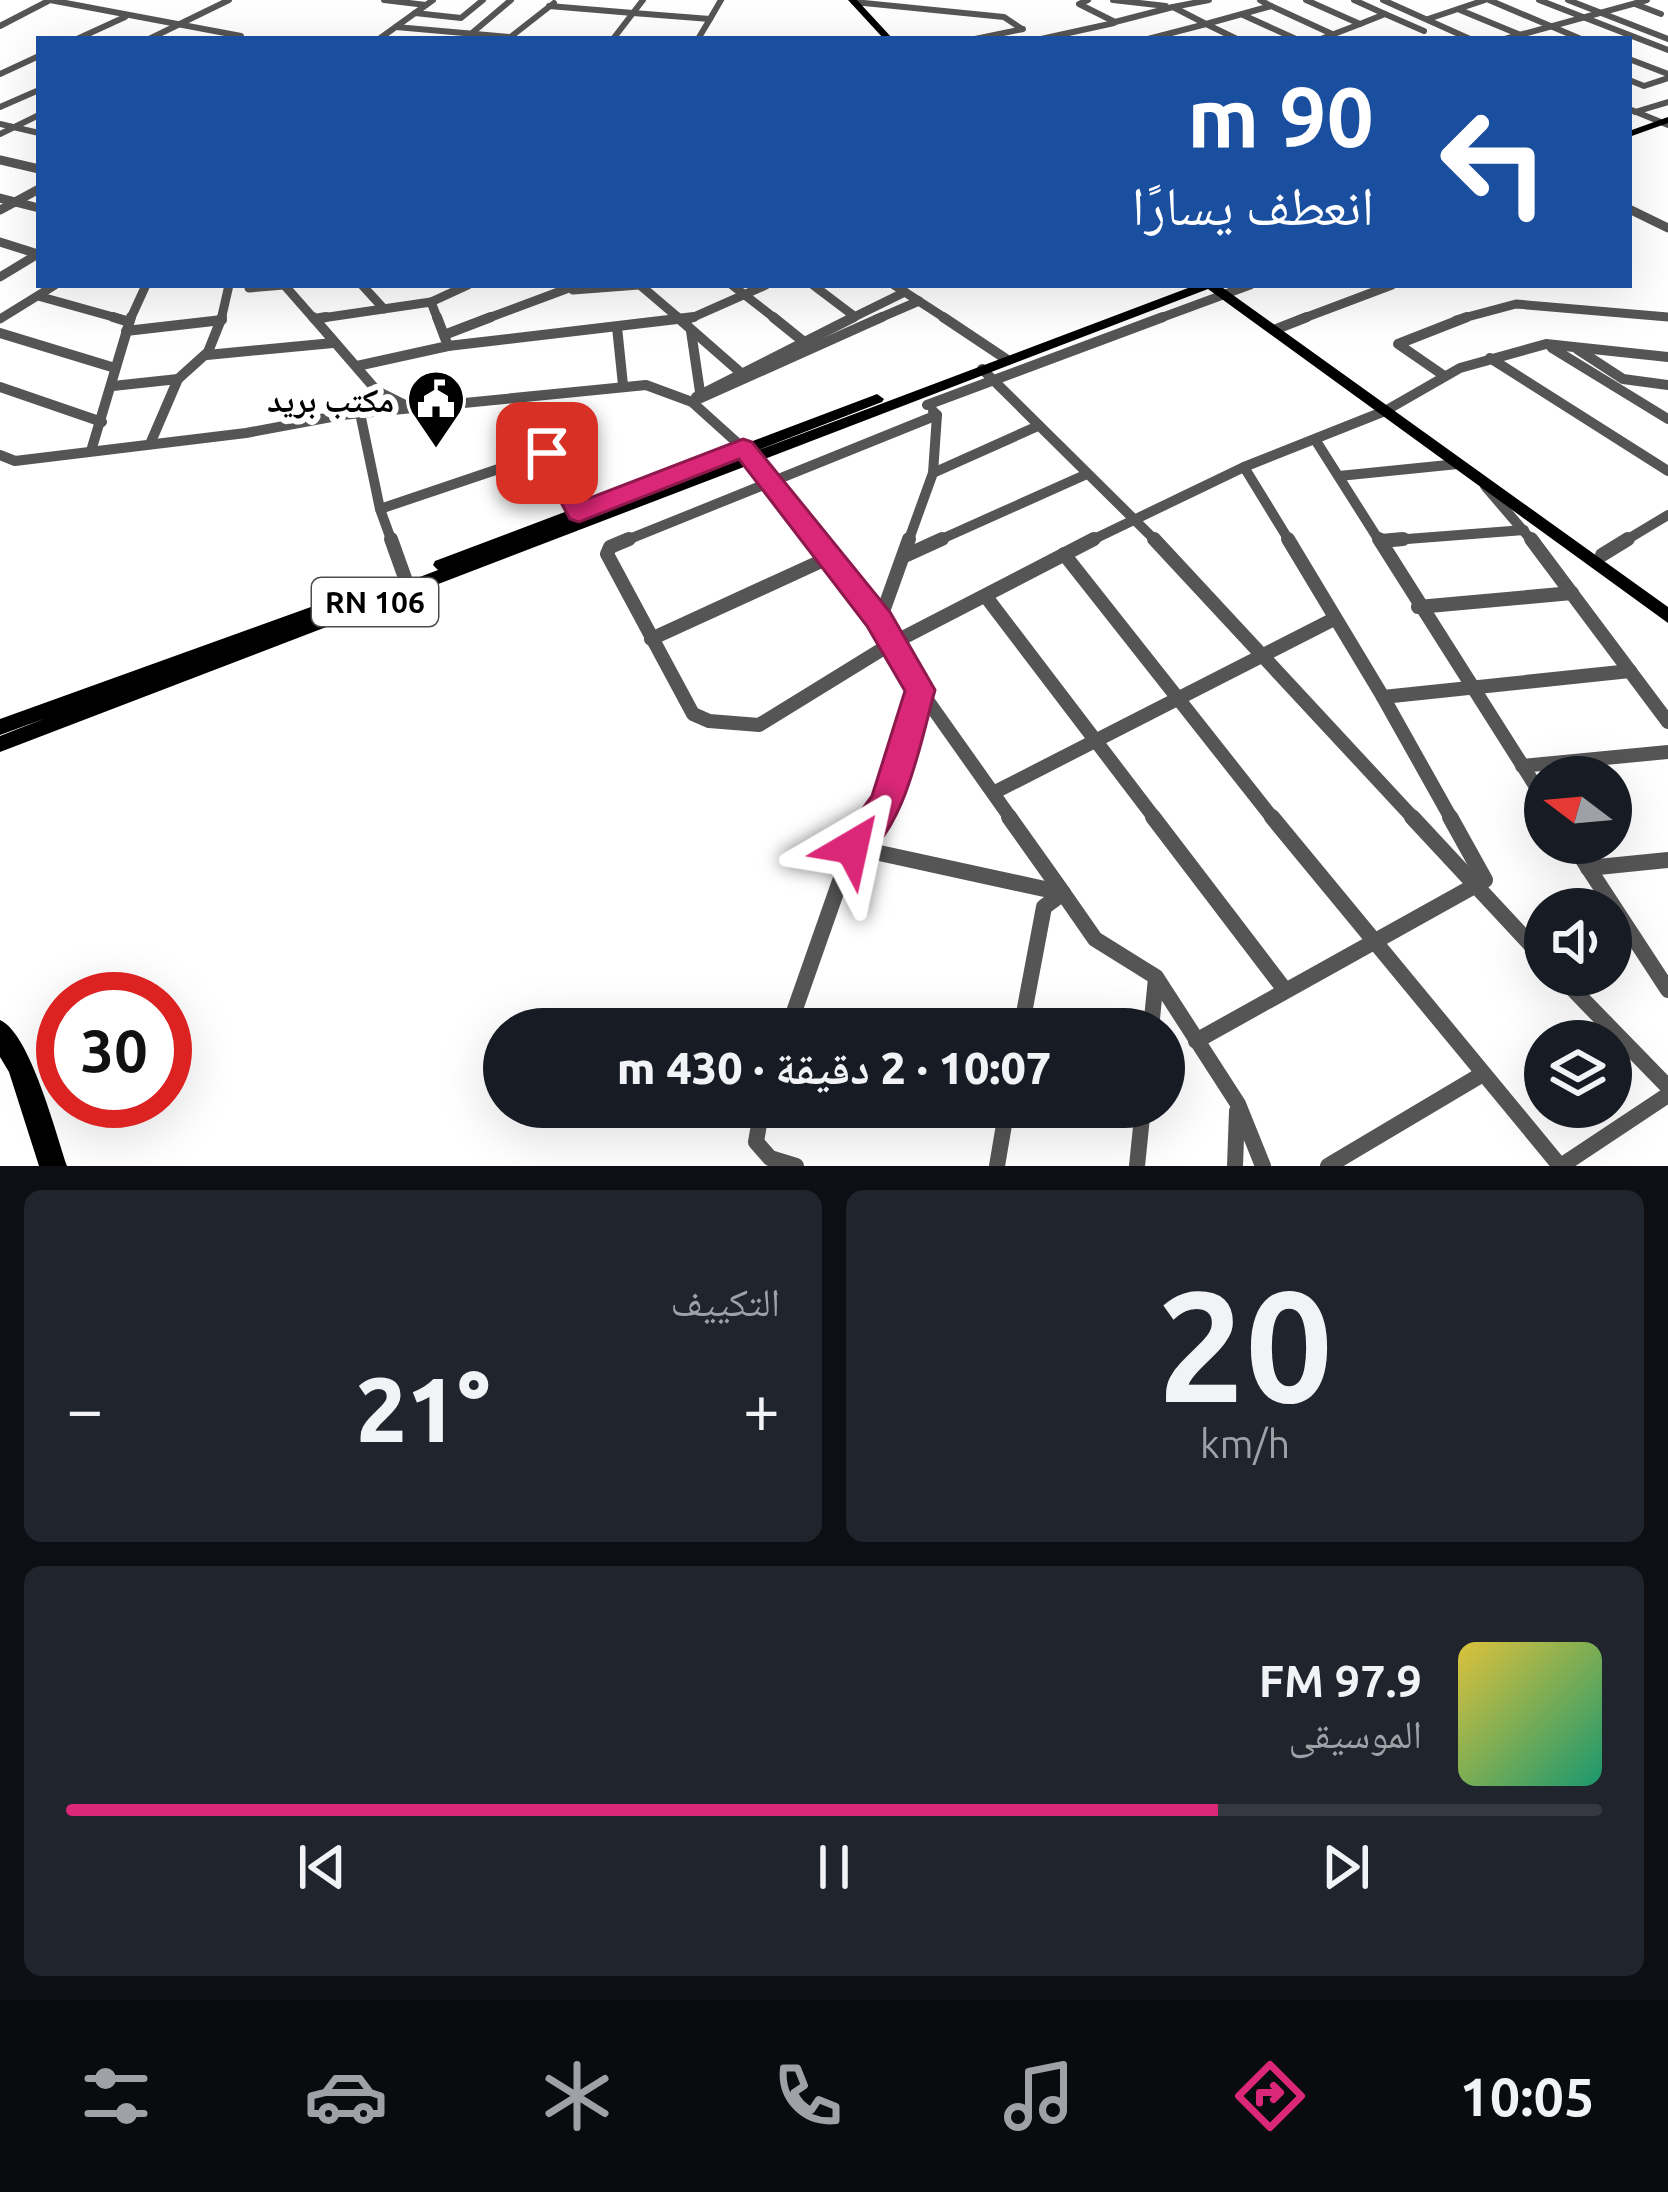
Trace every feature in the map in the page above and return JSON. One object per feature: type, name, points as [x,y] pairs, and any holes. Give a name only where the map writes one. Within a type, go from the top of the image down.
[{"type":"highway","points":[[0,1034],[20,1066],[52,1166]]},
{"type":"main road","points":[[853,1],[886,36]]},
{"type":"main road","points":[[1632,136],[1666,123]]},
{"type":"main road","name":"RN 106","points":[[0,744],[1179,288]]},
{"type":"main road","points":[[1219,288],[1668,603]]},
{"type":"main road","name":"RN 106","points":[[1003,357],[1219,288]]},
{"type":"main road","points":[[746,454],[928,405],[988,375],[1003,357]]},
{"type":"main road","points":[[1389,410],[1668,616]]},
{"type":"main road","name":"RN 106","points":[[0,727],[746,454]]},
{"type":"street","points":[[0,26],[50,0],[241,35]]},
{"type":"street","points":[[155,36],[229,0]]},
{"type":"street","points":[[384,0],[429,2]]},
{"type":"street","points":[[461,18],[480,0],[510,1]]},
{"type":"street","points":[[511,36],[557,0]]},
{"type":"street","points":[[615,36],[643,0]]},
{"type":"street","points":[[700,36],[722,0]]},
{"type":"street","points":[[1088,0],[1079,4],[1115,22]]},
{"type":"street","points":[[1113,0],[1173,4],[1210,0]]},
{"type":"street","points":[[1259,0],[1332,34]]},
{"type":"street","points":[[1306,0],[1360,24]]},
{"type":"street","points":[[1354,0],[1424,31]]},
{"type":"street","points":[[1383,0],[1463,36]]},
{"type":"street","points":[[1427,19],[1469,0]]},
{"type":"street","points":[[1465,11],[1487,0],[1574,36]]},
{"type":"street","points":[[1539,0],[1668,50]]},
{"type":"street","points":[[1568,0],[1665,38]]},
{"type":"street","points":[[1516,36],[1647,0]]},
{"type":"street","points":[[472,33],[510,1]]},
{"type":"street","points":[[853,1],[1004,17],[1035,36]]},
{"type":"street","points":[[383,36],[429,2]]},
{"type":"street","points":[[1053,36],[1173,4],[1231,36]]},
{"type":"street","points":[[1635,4],[1666,14]]},
{"type":"street","points":[[1427,19],[1501,5]]},
{"type":"street","points":[[1160,36],[1271,6]]},
{"type":"street","points":[[549,7],[710,19]]},
{"type":"street","points":[[1465,11],[1520,35]]},
{"type":"street","points":[[415,13],[488,21]]},
{"type":"street","points":[[1242,14],[1290,36]]},
{"type":"street","points":[[1328,36],[1385,14]]},
{"type":"street","points":[[83,36],[128,16]]},
{"type":"street","points":[[1410,36],[1441,26]]},
{"type":"street","points":[[396,27],[494,36]]},
{"type":"street","points":[[989,36],[1022,29]]},
{"type":"street","points":[[448,36],[453,32]]},
{"type":"street","points":[[1632,45],[1665,38]]},
{"type":"street","points":[[0,74],[36,57]]},
{"type":"street","points":[[1632,59],[1668,76]]},
{"type":"street","points":[[1632,90],[1668,76]]},
{"type":"street","points":[[1632,81],[1644,86]]},
{"type":"street","points":[[0,107],[36,91]]},
{"type":"street","points":[[1632,112],[1668,102]]},
{"type":"street","points":[[1632,112],[1666,123]]},
{"type":"street","points":[[0,134],[36,116]]},
{"type":"street","points":[[0,124],[36,132]]},
{"type":"street","points":[[0,160],[36,168]]},
{"type":"street","points":[[0,210],[36,191]]},
{"type":"street","points":[[0,198],[36,207]]},
{"type":"street","points":[[1632,210],[1668,228]]},
{"type":"street","points":[[0,242],[36,253]]},
{"type":"street","points":[[0,277],[36,256]]},
{"type":"street","points":[[0,319],[50,288]]},
{"type":"street","points":[[91,451],[128,326],[145,288]]},
{"type":"street","points":[[113,386],[178,380],[190,374],[206,355],[222,320],[228,288]]},
{"type":"street","points":[[287,288],[377,391],[412,408]]},
{"type":"street","points":[[365,288],[384,309]]},
{"type":"street","points":[[315,320],[431,302],[447,288]]},
{"type":"street","points":[[357,367],[446,341],[572,288]]},
{"type":"street","points":[[566,291],[602,288]]},
{"type":"street","points":[[642,288],[741,373]]},
{"type":"street","points":[[736,288],[804,341]]},
{"type":"street","points":[[446,341],[617,327],[688,327],[759,288]]},
{"type":"street","points":[[817,288],[854,316]]},
{"type":"street","points":[[898,288],[1003,357]]},
{"type":"street","points":[[922,303],[926,288]]},
{"type":"street","points":[[1219,288],[988,375],[1135,519],[1524,938]]},
{"type":"street","points":[[1277,329],[1384,288]]},
{"type":"street","points":[[696,397],[904,292]]},
{"type":"street","points":[[38,296],[128,326],[222,320]]},
{"type":"street","points":[[431,302],[446,341]]},
{"type":"street","points":[[0,459],[15,461],[343,415],[623,385],[696,397],[922,303]]},
{"type":"street","points":[[1443,375],[1398,344],[1450,322],[1516,304],[1668,317]]},
{"type":"street","points":[[617,327],[623,385]]},
{"type":"street","points":[[688,327],[696,397],[880,620],[889,644],[920,690],[1095,939],[1156,977],[1238,1104],[1263,1166]]},
{"type":"street","points":[[0,333],[115,368]]},
{"type":"street","points":[[206,355],[333,343]]},
{"type":"street","points":[[1546,344],[1668,419]]},
{"type":"street","points":[[880,620],[933,473],[928,405],[768,483],[610,547],[608,554],[693,714],[759,725],[889,644],[987,598],[1064,554],[1244,467],[1389,410],[1443,375],[1546,344],[1668,357]]},
{"type":"street","points":[[1575,347],[1623,379],[1668,386]]},
{"type":"street","points":[[1490,358],[1668,471]]},
{"type":"street","points":[[150,444],[178,380]]},
{"type":"street","points":[[0,387],[102,422]]},
{"type":"street","points":[[343,415],[377,391]]},
{"type":"street","points":[[360,413],[380,509],[405,578]]},
{"type":"street","points":[[933,473],[1038,426]]},
{"type":"street","points":[[1316,441],[1524,769]]},
{"type":"street","points":[[380,509],[547,453],[579,512]]},
{"type":"street","points":[[1340,476],[1458,464]]},
{"type":"street","points":[[1196,1041],[1485,880],[1383,697],[1244,467]]},
{"type":"street","points":[[907,555],[1088,474]]},
{"type":"street","points":[[1479,480],[1524,530],[1668,722]]},
{"type":"street","points":[[1602,555],[1668,515]]},
{"type":"street","points":[[1381,542],[1524,530]]},
{"type":"street","points":[[1064,554],[1372,944],[1560,1166],[1668,1091],[1579,996]]},
{"type":"street","points":[[651,639],[827,558]]},
{"type":"street","points":[[1418,607],[1572,592]]},
{"type":"street","points":[[987,598],[1285,990]]},
{"type":"street","points":[[994,792],[1334,620]]},
{"type":"street","points":[[1383,697],[1630,671]]},
{"type":"street","points":[[800,1008],[852,847],[886,803],[920,690]]},
{"type":"street","points":[[1522,766],[1668,752]]},
{"type":"street","points":[[852,847],[1063,892]]},
{"type":"street","points":[[1588,868],[1668,860]]},
{"type":"street","points":[[1585,864],[1667,988]]},
{"type":"street","points":[[1026,1008],[1045,907],[1063,892]]},
{"type":"street","points":[[1153,1008],[1156,977]]},
{"type":"street","points":[[1328,1166],[1481,1075]]},
{"type":"street","points":[[1234,1166],[1238,1104]]},
{"type":"street","points":[[758,1128],[756,1142],[770,1158],[796,1166]]},
{"type":"street","points":[[997,1166],[1003,1128]]},
{"type":"street","points":[[1137,1166],[1141,1128]]},
{"type":"place","name":"مكتب بريد","points":[[436,450]]},
{"type":"route","points":[[547,453],[579,512],[743,448],[880,620],[889,644],[920,690],[886,803],[852,847]]}]
